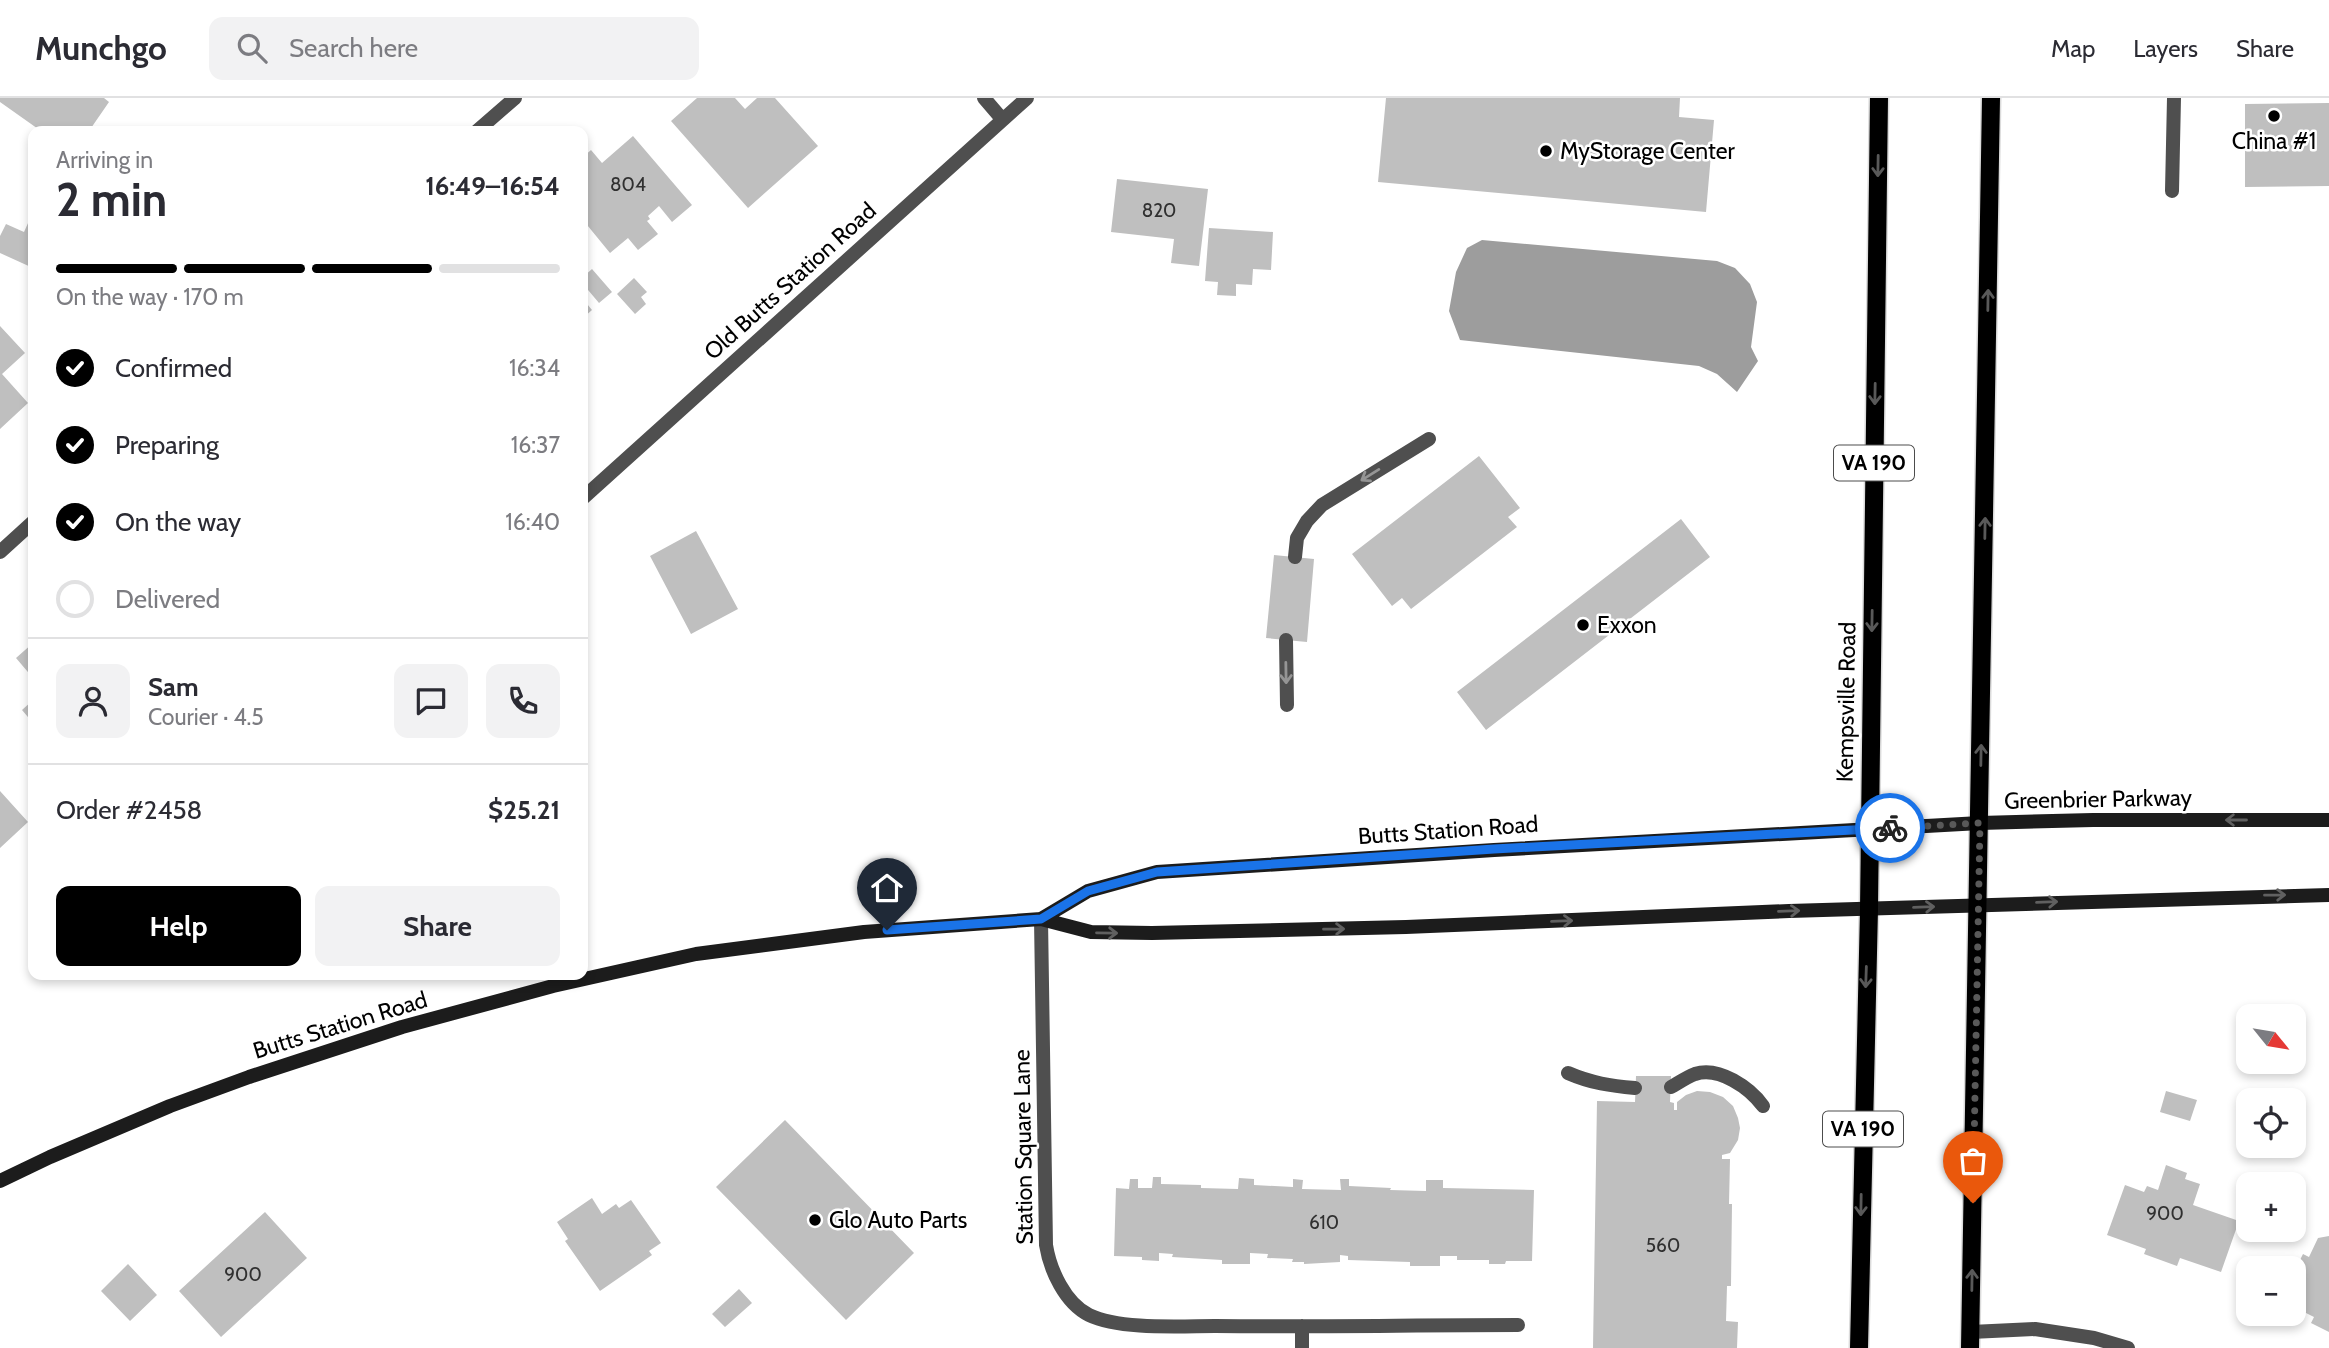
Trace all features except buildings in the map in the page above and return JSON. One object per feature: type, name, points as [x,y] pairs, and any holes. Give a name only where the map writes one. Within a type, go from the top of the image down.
[{"type":"main road","name":"Kempsville Road","points":[[1858,1348],[1868,909],[1879,98]]},
{"type":"main road","points":[[1971,1340],[1991,98]]},
{"type":"main road","name":"Greenbrier Parkway","points":[[1868,829],[2081,820],[2329,820]]},
{"type":"main road","name":"Butts Station Road","points":[[1041,919],[1088,891],[1157,872],[1494,849],[1868,829]]},
{"type":"main road","points":[[1868,909],[2329,895]]},
{"type":"main road","name":"Butts Station Road","points":[[588,978],[696,954],[864,932],[1041,919],[1091,932],[1152,933],[1423,927],[1868,909]]},
{"type":"main road","name":"Butts Station Road","points":[[0,1181],[170,1106],[249,1077],[402,1027],[580,980]]},
{"type":"street","points":[[483,126],[515,98]]},
{"type":"street","points":[[984,98],[1002,119]]},
{"type":"street","name":"Old Butts Station Road","points":[[588,493],[1027,98]]},
{"type":"street","points":[[2172,191],[2174,98]]},
{"type":"street","points":[[1295,557],[1297,538],[1307,521],[1322,505],[1429,439]]},
{"type":"street","points":[[0,552],[28,527]]},
{"type":"street","points":[[1286,640],[1287,705]]},
{"type":"street","name":"Station Square Lane","points":[[1041,919],[1046,1245],[1048,1260],[1060,1284],[1077,1306],[1087,1314],[1110,1320],[1158,1325],[1518,1325]]},
{"type":"street","points":[[1568,1073],[1587,1082],[1635,1088]]},
{"type":"street","points":[[1671,1087],[1698,1073],[1716,1074],[1743,1086],[1763,1106]]},
{"type":"street","points":[[1302,1326],[1302,1348]]},
{"type":"street","points":[[1971,1340],[2035,1329],[2094,1338],[2128,1348]]},
{"type":"shaded area","points":[[1482,240],[1717,261],[1735,268],[1750,284],[1757,302],[1751,347],[1758,361],[1737,392],[1717,374],[1699,366],[1460,340],[1449,311],[1456,272],[1467,248]]},
{"type":"way so far","points":[[1890,828],[1980,823],[1973,1203]]},
{"type":"place","name":"China #1","points":[[2274,116]]},
{"type":"place","name":"MyStorage Center","points":[[1546,151]]},
{"type":"place","name":"Exxon","points":[[1583,625]]},
{"type":"place","name":"Glo Auto Parts","points":[[815,1220]]},
{"type":"route","points":[[887,930],[1041,919],[1088,891],[1157,872],[1494,849],[1890,828]]}]
